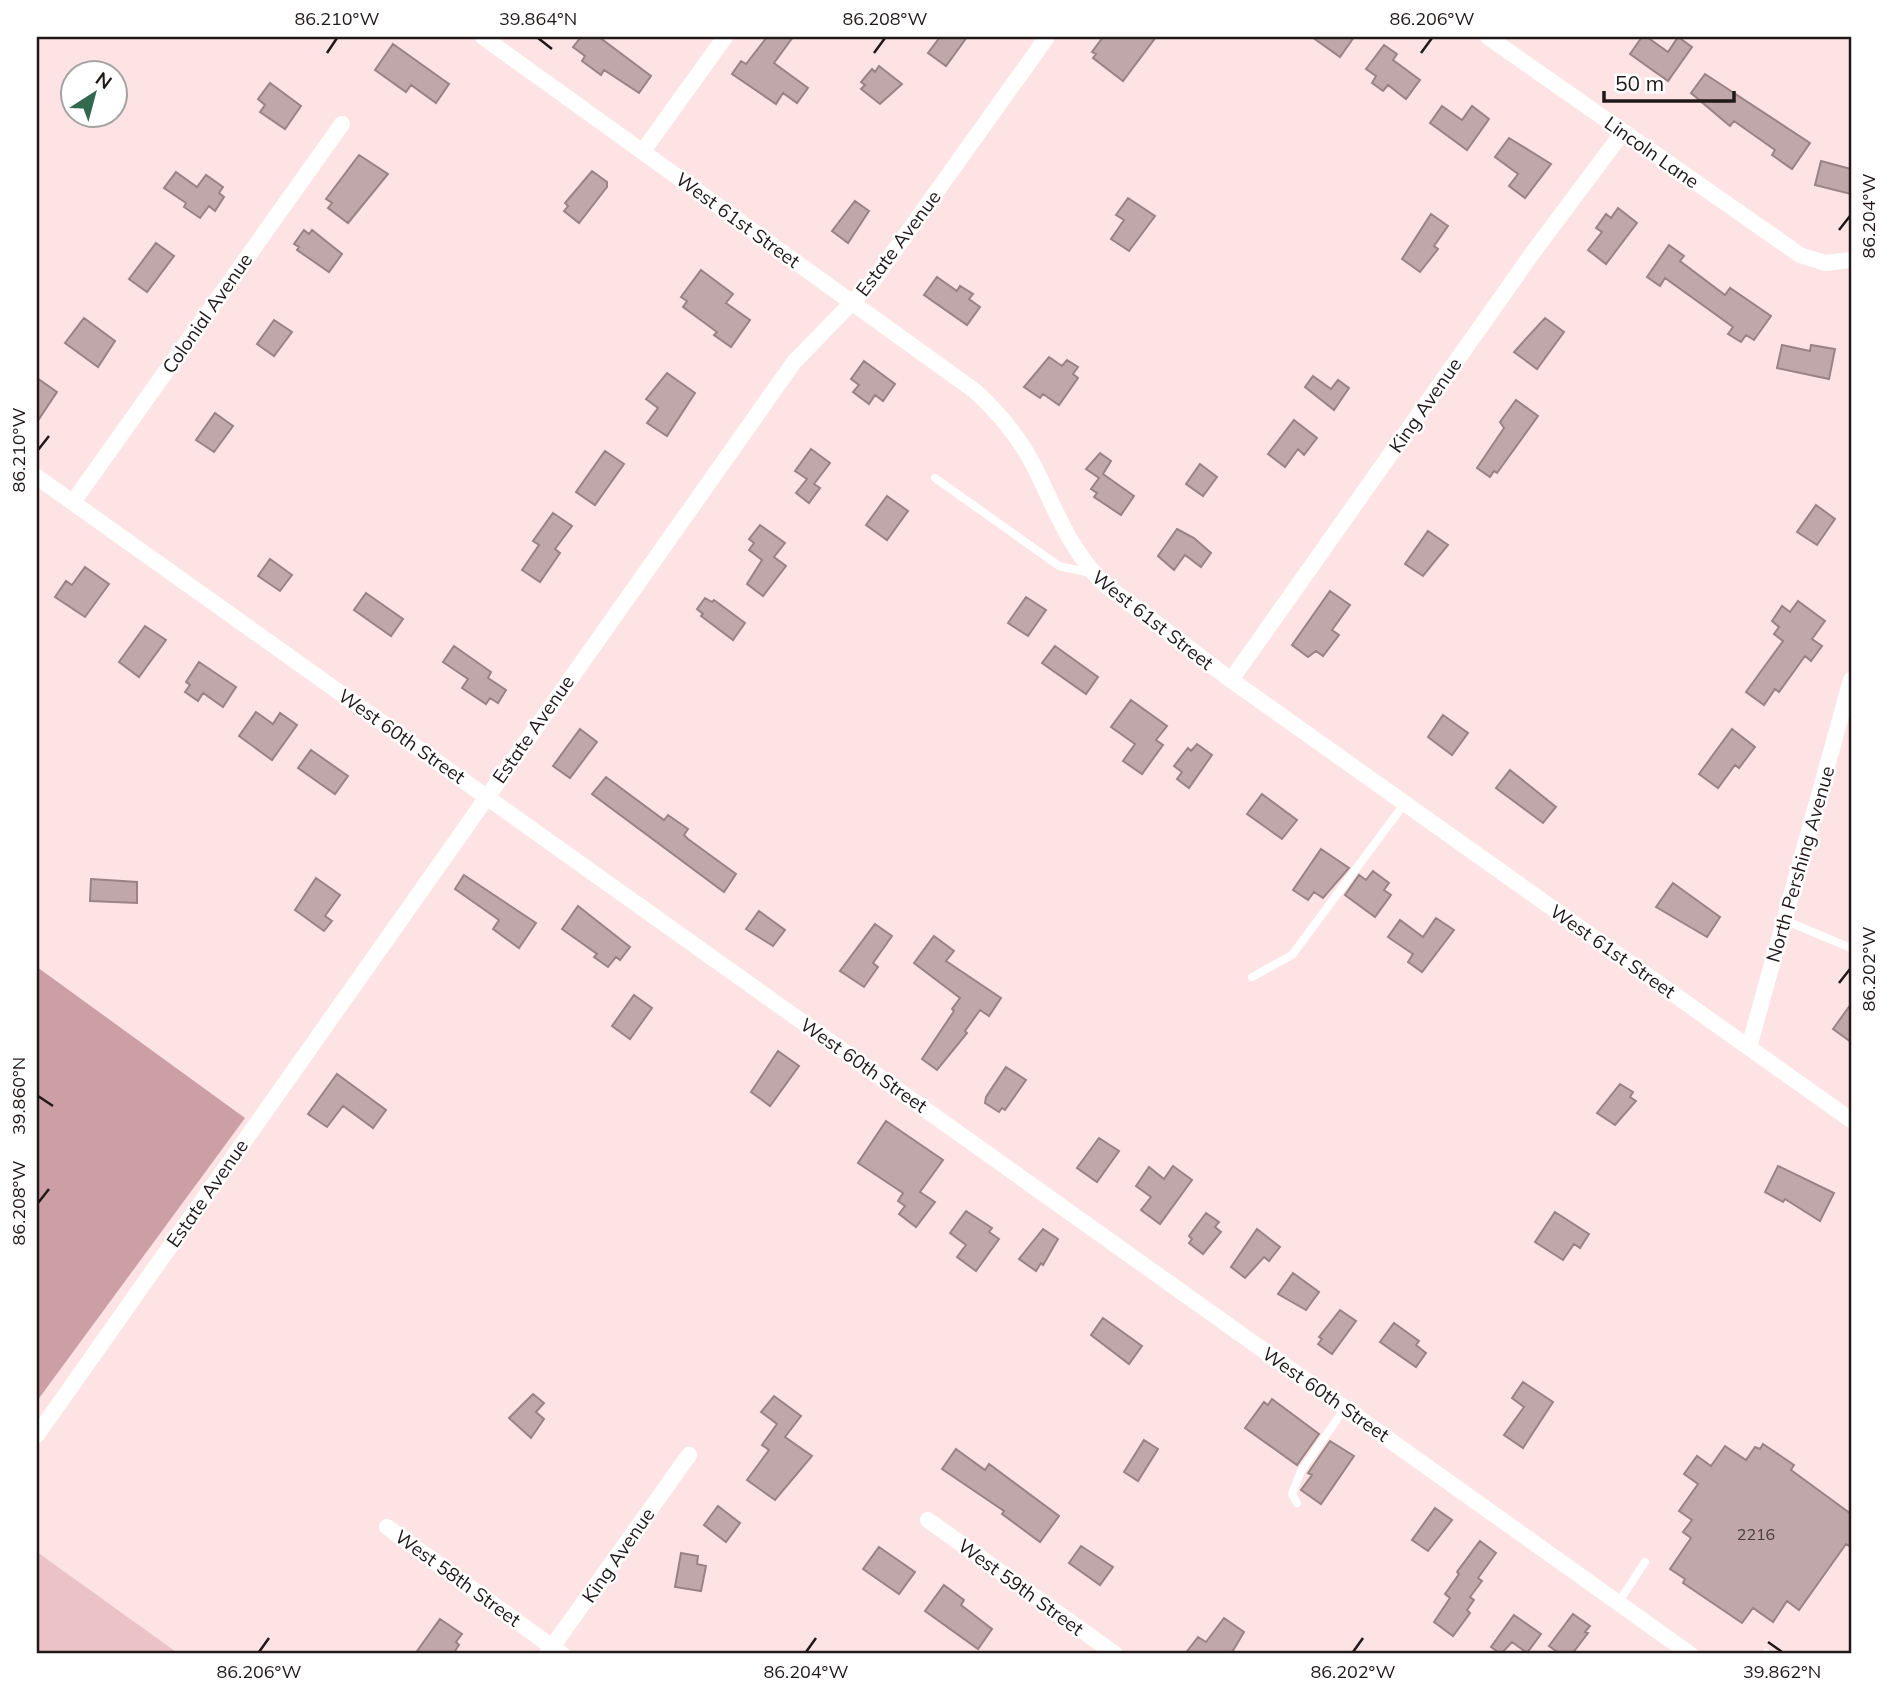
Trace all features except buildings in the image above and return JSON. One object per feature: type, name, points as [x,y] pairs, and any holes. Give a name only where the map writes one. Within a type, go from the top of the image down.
[{"type":"street","name":"West 61st Street","points":[[483,37],[957,376],[999,415],[1031,461],[1065,535],[1090,573],[1231,680],[1851,1120]]},
{"type":"street","points":[[643,151],[725,37]]},
{"type":"street","name":"Estate Avenue","points":[[37,1436],[486,795],[794,362],[877,275],[1046,37]]},
{"type":"street","name":"Lincoln Lane","points":[[1488,37],[1800,255],[1818,262],[1851,260]]},
{"type":"street","name":"Colonial Avenue","points":[[73,502],[342,124]]},
{"type":"street","name":"King Avenue","points":[[1231,680],[1534,251],[1623,132]]},
{"type":"street","name":"West 60th Street","points":[[37,477],[1690,1654]]},
{"type":"street","name":"North Pershing Avenue","points":[[1749,1047],[1851,680]]},
{"type":"street","name":"King Avenue","points":[[554,1652],[688,1455]]},
{"type":"street","name":"West 59th Street","points":[[928,1520],[1115,1654]]},
{"type":"street","name":"West 58th Street","points":[[387,1527],[554,1652]]},
{"type":"lane","points":[[935,478],[1059,566],[1090,573]]},
{"type":"lane","points":[[1252,977],[1292,955],[1405,803]]},
{"type":"lane","points":[[1784,920],[1851,948]]},
{"type":"lane","points":[[1297,1503],[1293,1494],[1301,1471],[1345,1408]]},
{"type":"lane","points":[[1618,1603],[1645,1562]]},
{"type":"shaded area","points":[[37,967],[245,1118],[37,1401]]},
{"type":"shaded area","points":[[37,1552],[179,1654],[37,1654]]}]
